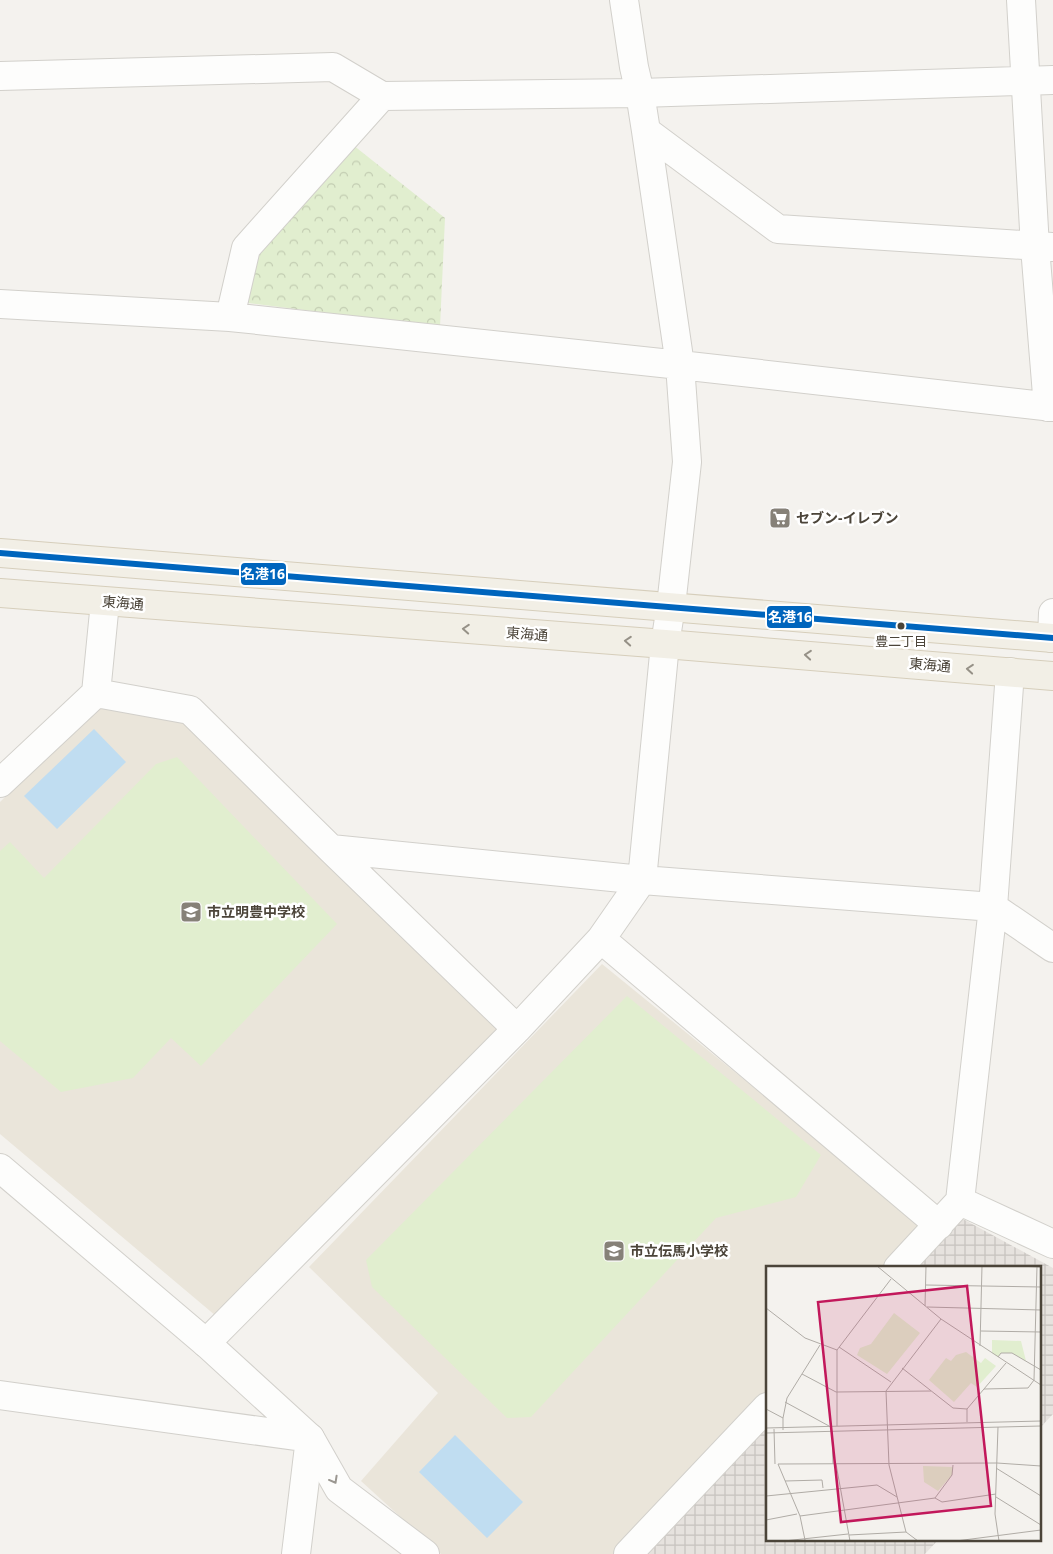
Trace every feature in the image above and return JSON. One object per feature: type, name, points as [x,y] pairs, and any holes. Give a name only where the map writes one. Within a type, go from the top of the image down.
[{"type":"main road","points":[[0,553],[671,606],[1052,630]]},
{"type":"main road","name":"東海通","points":[[0,593],[1053,676]]},
{"type":"street","points":[[206,1343],[517,1029],[601,939],[642,880],[665,644],[687,462],[680,365],[646,130],[624,0]]},
{"type":"street","points":[[0,304],[230,317],[1051,407],[1044,247],[1026,81],[1021,0]]},
{"type":"street","points":[[0,76],[333,67],[382,96],[640,93],[1053,80]]},
{"type":"street","points":[[230,317],[246,248],[382,96]]},
{"type":"street","points":[[646,130],[778,229],[1044,247]]},
{"type":"street","points":[[0,783],[96,693],[105,602]]},
{"type":"street","points":[[900,1266],[960,1201],[993,907],[1010,672]]},
{"type":"street","points":[[96,693],[190,710],[517,1029]]},
{"type":"street","points":[[331,849],[642,880],[993,907],[1053,948]]},
{"type":"street","points":[[601,939],[938,1225]]},
{"type":"street","points":[[0,1168],[206,1343],[310,1438],[339,1489],[425,1554]]},
{"type":"street","points":[[960,1201],[1053,1244]]},
{"type":"street","points":[[0,1395],[310,1438]]},
{"type":"street","points":[[628,1554],[766,1408]]},
{"type":"street","points":[[296,1554],[310,1438]]},
{"type":"shaded area","name":"市立明豊中学校","points":[[97,706],[186,722],[497,1022],[497,1030],[216,1316],[0,1134],[0,802]]},
{"type":"shaded area","name":"市立伝馬小学校","points":[[602,964],[918,1221],[918,1235],[888,1266],[766,1266],[766,1395],[615,1554],[441,1554],[361,1481],[438,1393],[309,1267]]},
{"type":"shaded area","points":[[963,1219],[1053,1268],[1053,1414],[1040,1428],[1040,1266],[917,1266]]},
{"type":"shaded area","points":[[766,1422],[766,1542],[936,1542],[925,1554],[638,1554]]},
{"type":"green space","points":[[353,145],[445,218],[440,327],[233,301],[246,248]]},
{"type":"green space","points":[[177,757],[337,924],[201,1066],[171,1038],[133,1078],[61,1092],[0,1041],[0,851],[10,842],[44,878],[156,764]]},
{"type":"green space","points":[[627,996],[821,1155],[796,1197],[716,1218],[531,1417],[507,1418],[372,1287],[366,1260]]},
{"type":"water","points":[[94,729],[126,762],[57,829],[24,796]]},
{"type":"water","points":[[455,1435],[523,1502],[487,1538],[419,1472]]},
{"type":"transit line","name":"名港16","points":[[0,553],[1053,638]]},
{"type":"place","name":"セブン-イレブン","points":[[780,518]]},
{"type":"place","name":"豊二丁目","points":[[901,626]]},
{"type":"place","name":"市立明豊中学校","points":[[191,912]]},
{"type":"place","name":"市立伝馬小学校","points":[[614,1251]]}]
